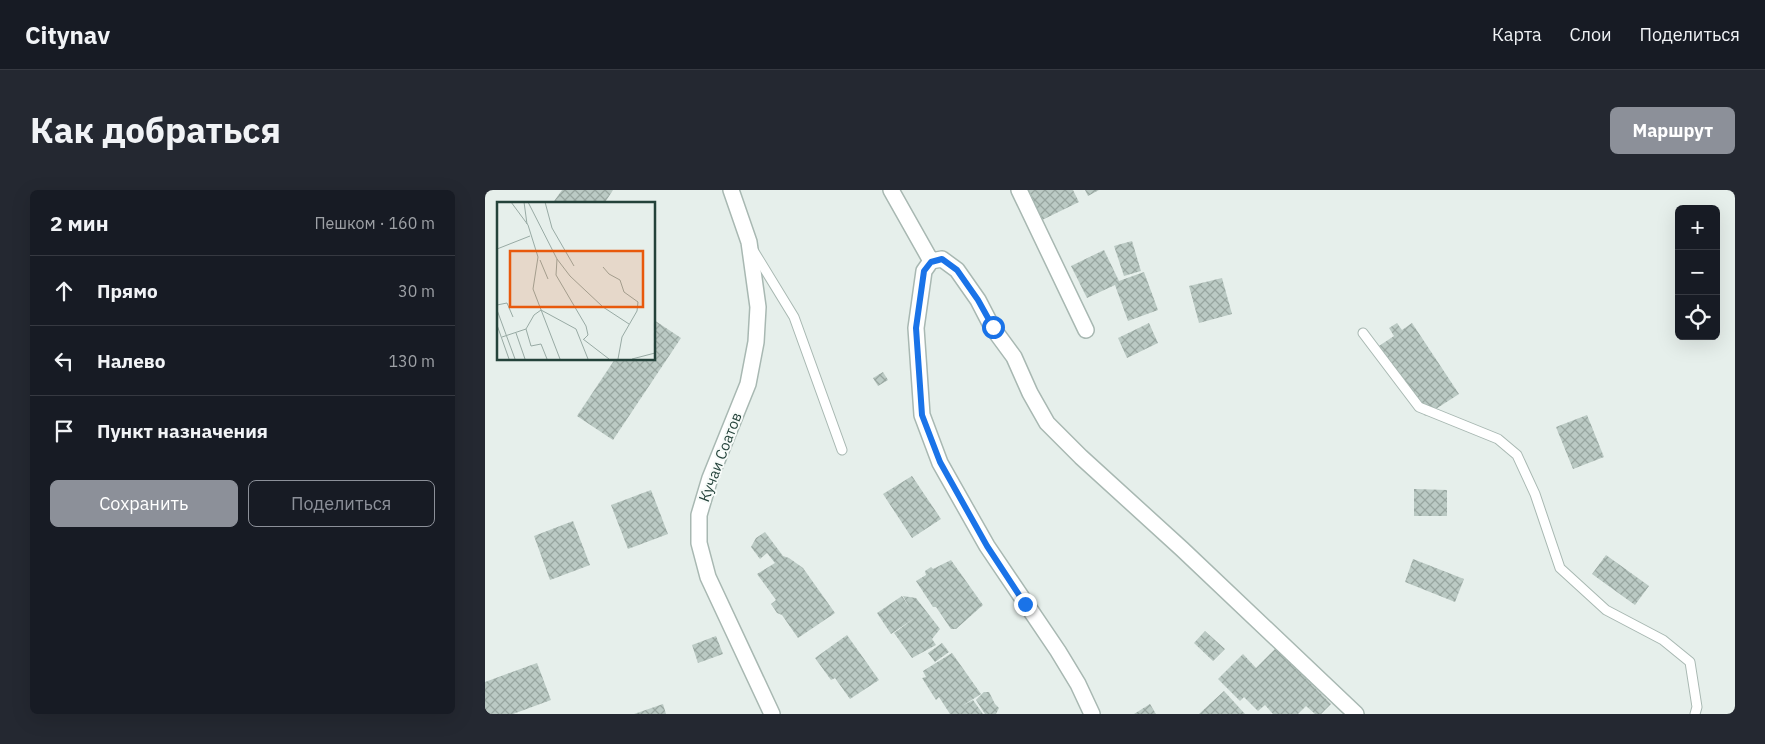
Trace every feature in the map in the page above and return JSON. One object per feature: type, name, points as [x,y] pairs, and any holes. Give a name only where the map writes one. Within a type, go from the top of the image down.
[{"type":"street","name":"Кучаи Соатов","points":[[731,190],[749,242],[758,307],[756,342],[748,384],[709,478],[699,515],[699,542],[708,577],[772,714]]},
{"type":"street","points":[[891,190],[931,262]]},
{"type":"street","points":[[1019,190],[1086,330]]},
{"type":"street","points":[[1092,714],[1078,684],[1063,659],[982,538],[940,462],[922,415],[916,328],[924,271],[931,262],[942,259],[957,270],[1014,357],[1030,393],[1047,424],[1356,714]]},
{"type":"lane","points":[[749,242],[794,317],[842,450]]},
{"type":"lane","points":[[1363,333],[1419,407],[1498,439],[1517,455],[1535,494],[1561,568],[1606,610],[1663,640],[1690,662],[1697,707],[1695,714]]},
{"type":"building","points":[[562,190],[613,190],[605,202],[553,202]]},
{"type":"building","points":[[1024,190],[1073,190],[1079,202],[1040,221]]},
{"type":"building","points":[[1085,190],[1099,190],[1088,196]]},
{"type":"building","points":[[1132,241],[1141,271],[1124,276],[1114,246]]},
{"type":"building","points":[[1104,250],[1119,281],[1144,272],[1158,310],[1128,321],[1115,285],[1087,298],[1071,266]]},
{"type":"building","points":[[1222,278],[1232,314],[1199,323],[1189,286]]},
{"type":"building","points":[[655,321],[681,338],[613,440],[577,416],[614,360],[655,360]]},
{"type":"building","points":[[1149,323],[1158,343],[1127,358],[1118,338]]},
{"type":"building","points":[[1397,323],[1402,330],[1412,323],[1459,394],[1425,416],[1379,346],[1394,336],[1389,328]]},
{"type":"building","points":[[883,372],[888,380],[878,386],[873,378]]},
{"type":"building","points":[[1587,415],[1604,457],[1573,469],[1556,427]]},
{"type":"building","points":[[912,476],[941,519],[912,538],[883,494]]},
{"type":"building","points":[[1414,489],[1447,490],[1447,516],[1414,516]]},
{"type":"building","points":[[651,490],[668,534],[628,549],[611,505]]},
{"type":"building","points":[[573,521],[590,565],[550,580],[534,536]]},
{"type":"building","points":[[765,532],[783,556],[803,568],[835,613],[798,638],[782,615],[777,613],[771,604],[776,600],[757,574],[775,563],[767,553],[760,559],[751,547],[756,538]]},
{"type":"building","points":[[1606,555],[1649,586],[1635,605],[1592,574]]},
{"type":"building","points":[[1413,559],[1464,579],[1455,602],[1405,582]]},
{"type":"building","points":[[951,560],[983,605],[956,629],[951,629],[936,607],[933,607],[916,581],[926,575],[925,571],[931,567],[933,569]]},
{"type":"building","points":[[902,596],[910,608],[903,596],[916,598],[940,629],[932,639],[936,645],[912,658],[894,633],[916,617],[891,634],[877,613]]},
{"type":"building","points":[[1205,631],[1225,649],[1213,661],[1194,643]]},
{"type":"building","points":[[847,635],[879,680],[850,699],[835,678],[831,680],[815,658]]},
{"type":"building","points":[[716,636],[723,654],[698,663],[692,645]]},
{"type":"building","points":[[942,643],[949,652],[935,662],[928,653]]},
{"type":"building","points":[[1276,648],[1331,704],[1321,714],[1315,714],[1306,706],[1298,714],[1273,714],[1265,705],[1258,711],[1244,697],[1240,701],[1218,679],[1243,654],[1256,668]]},
{"type":"building","points":[[952,653],[981,694],[962,706],[973,700],[983,714],[950,714],[939,697],[936,700],[922,678],[926,677],[923,671]]},
{"type":"building","points":[[537,663],[551,700],[513,714],[487,714],[485,709],[485,682]]},
{"type":"building","points":[[1224,691],[1245,714],[1199,714]]},
{"type":"building","points":[[984,692],[989,692],[999,708],[996,714],[985,714],[976,700]]},
{"type":"building","points":[[663,704],[666,714],[634,714]]},
{"type":"building","points":[[1150,704],[1156,714],[1134,714]]},
{"type":"route","points":[[993,327],[978,300],[957,270],[942,259],[931,262],[924,271],[916,328],[922,415],[940,462],[987,546],[1025,604]]}]
